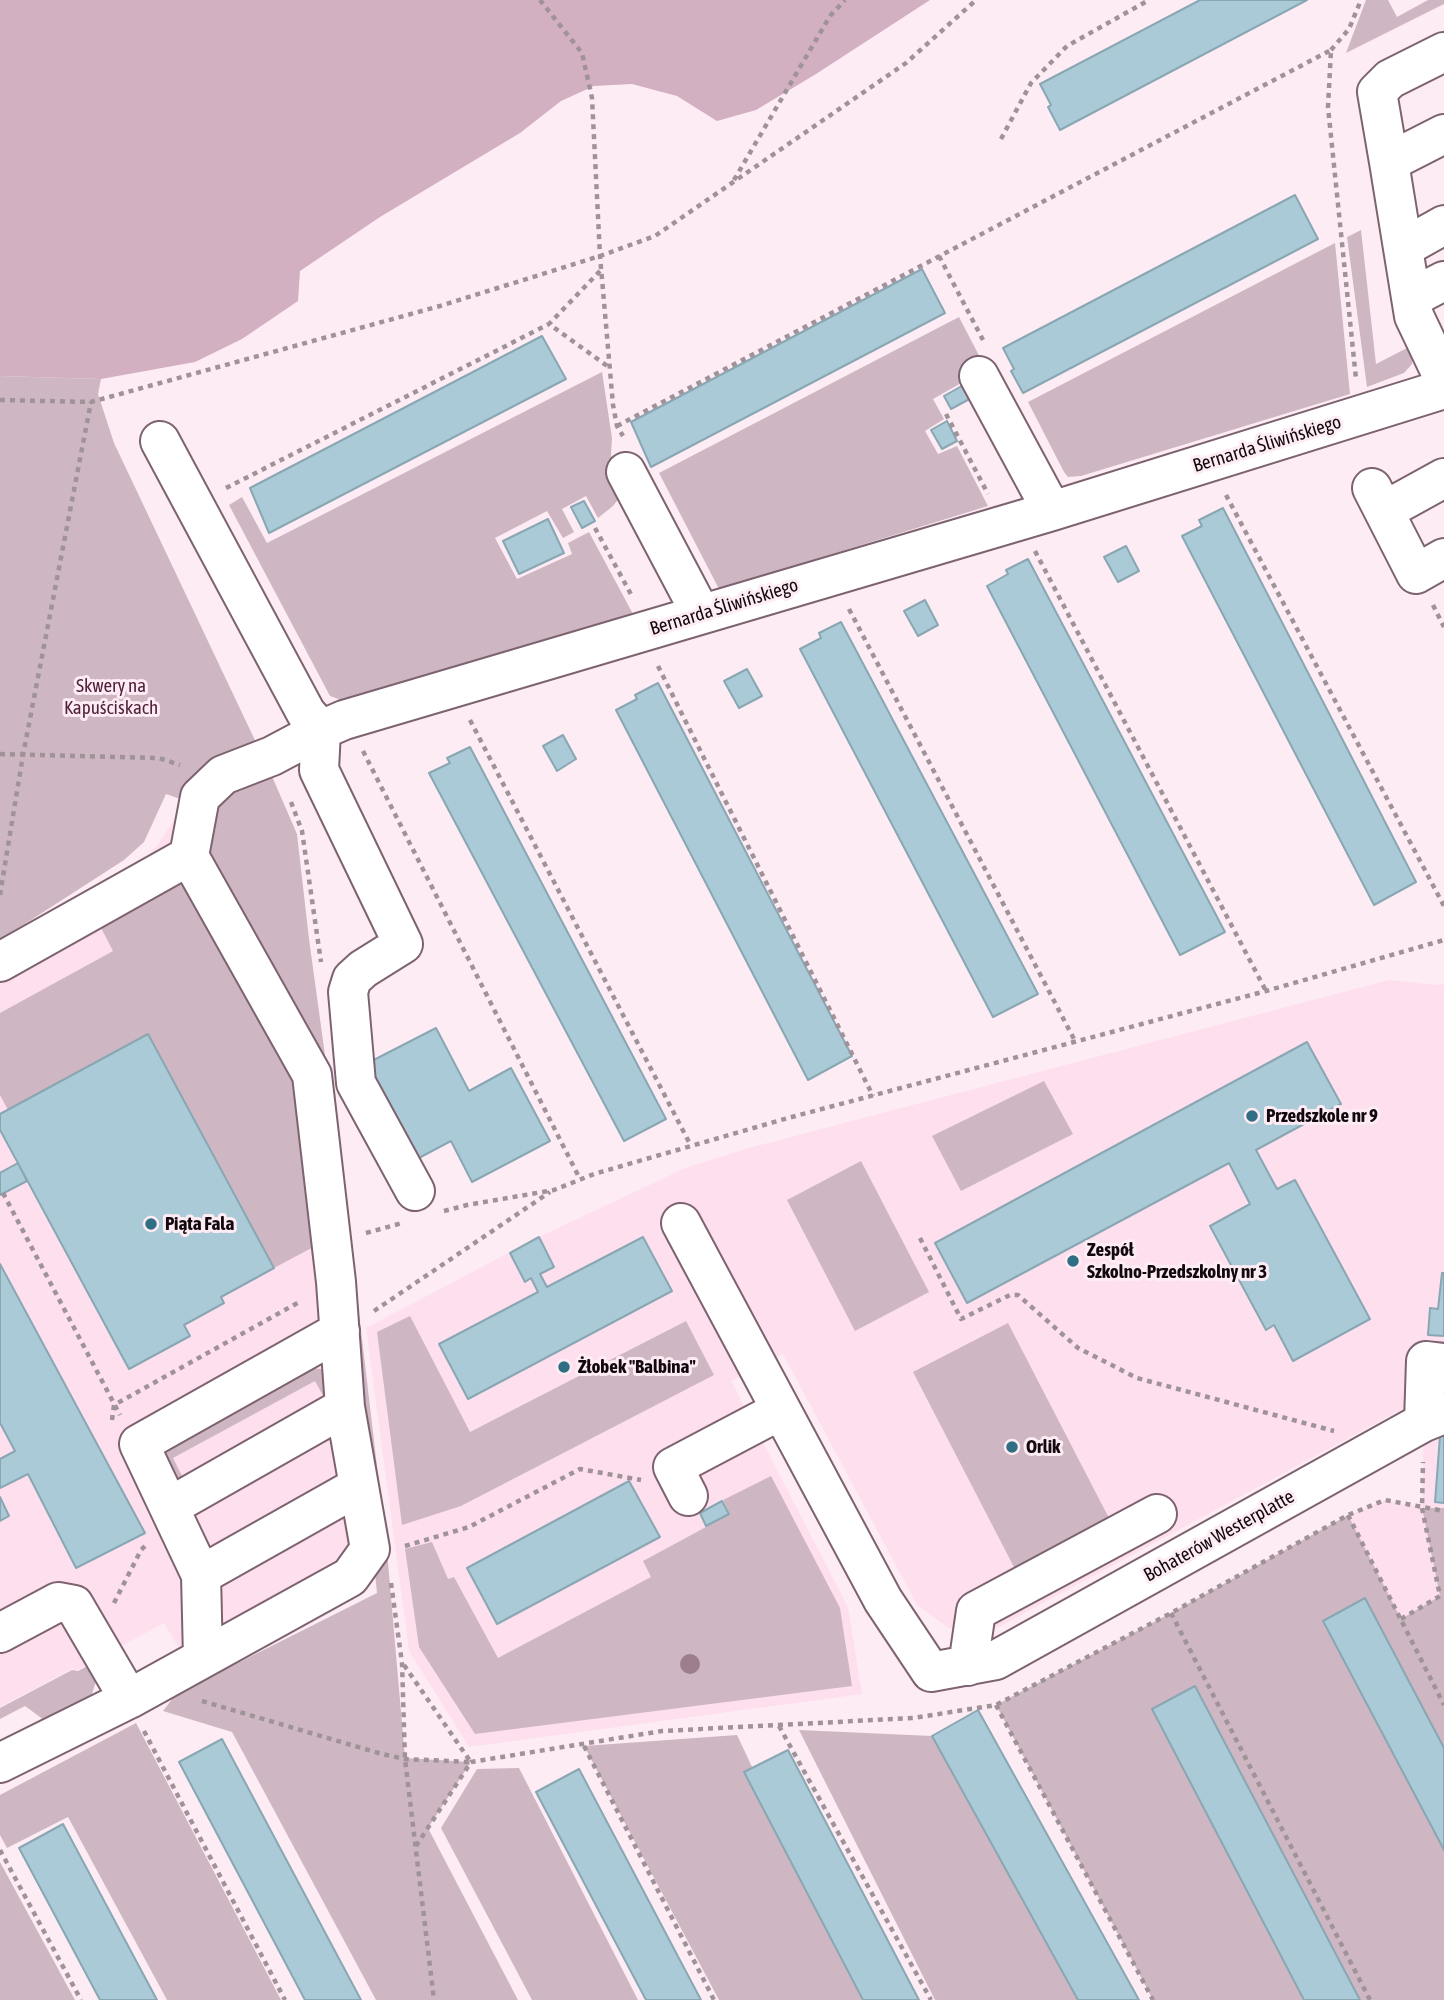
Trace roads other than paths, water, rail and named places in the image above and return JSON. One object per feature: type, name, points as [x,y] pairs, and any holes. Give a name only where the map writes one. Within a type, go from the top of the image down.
[{"type":"street","points":[[1444,52],[1390,79],[1377,92],[1403,248],[1428,289],[1414,316],[1444,379]]},
{"type":"street","points":[[1389,162],[1444,134]]},
{"type":"street","points":[[1403,248],[1444,225]]},
{"type":"street","points":[[982,359],[1052,510]]},
{"type":"street","name":"Bernarda Śliwińskiego","points":[[189,856],[200,797],[223,775],[272,756],[321,730],[357,716],[1052,510],[1444,389]]},
{"type":"street","points":[[160,441],[306,713],[321,730],[319,770],[403,944],[363,969],[352,979],[348,992],[356,1083],[423,1208]]},
{"type":"street","points":[[627,458],[701,614]]},
{"type":"street","points":[[1444,478],[1378,499],[1416,574],[1444,558]]},
{"type":"street","points":[[0,962],[189,856],[312,1075],[336,1282],[355,1322],[345,1407],[370,1549],[350,1577],[203,1658],[136,1713],[0,1763]]},
{"type":"street","points":[[681,1223],[781,1410],[673,1467],[688,1496]]},
{"type":"street","points":[[203,1658],[201,1574],[169,1507],[125,1439],[355,1322]]},
{"type":"street","points":[[1434,1418],[1426,1361],[1444,1363]]},
{"type":"street","points":[[169,1507],[345,1407]]},
{"type":"street","name":"Bohaterów Westerplatte","points":[[781,1410],[883,1600],[931,1672],[982,1663],[1434,1418]]},
{"type":"street","points":[[201,1574],[359,1486]]},
{"type":"street","points":[[982,1663],[976,1611],[1157,1514]]},
{"type":"street","points":[[0,1633],[58,1602],[74,1605],[136,1713]]},
{"type":"place","name":"Przedszkole nr 9","points":[[1252,1116]]},
{"type":"place","name":"Piąta Fala","points":[[151,1224]]},
{"type":"place","name":"Zespół Szkolno-Przedszkolny nr 3","points":[[1073,1261]]},
{"type":"place","name":"Żłobek \"Balbina\"","points":[[564,1367]]},
{"type":"place","name":"Orlik","points":[[1012,1447]]},
{"type":"park label","name":"Skwery na Kapuściskach","points":[[111,697]]}]
